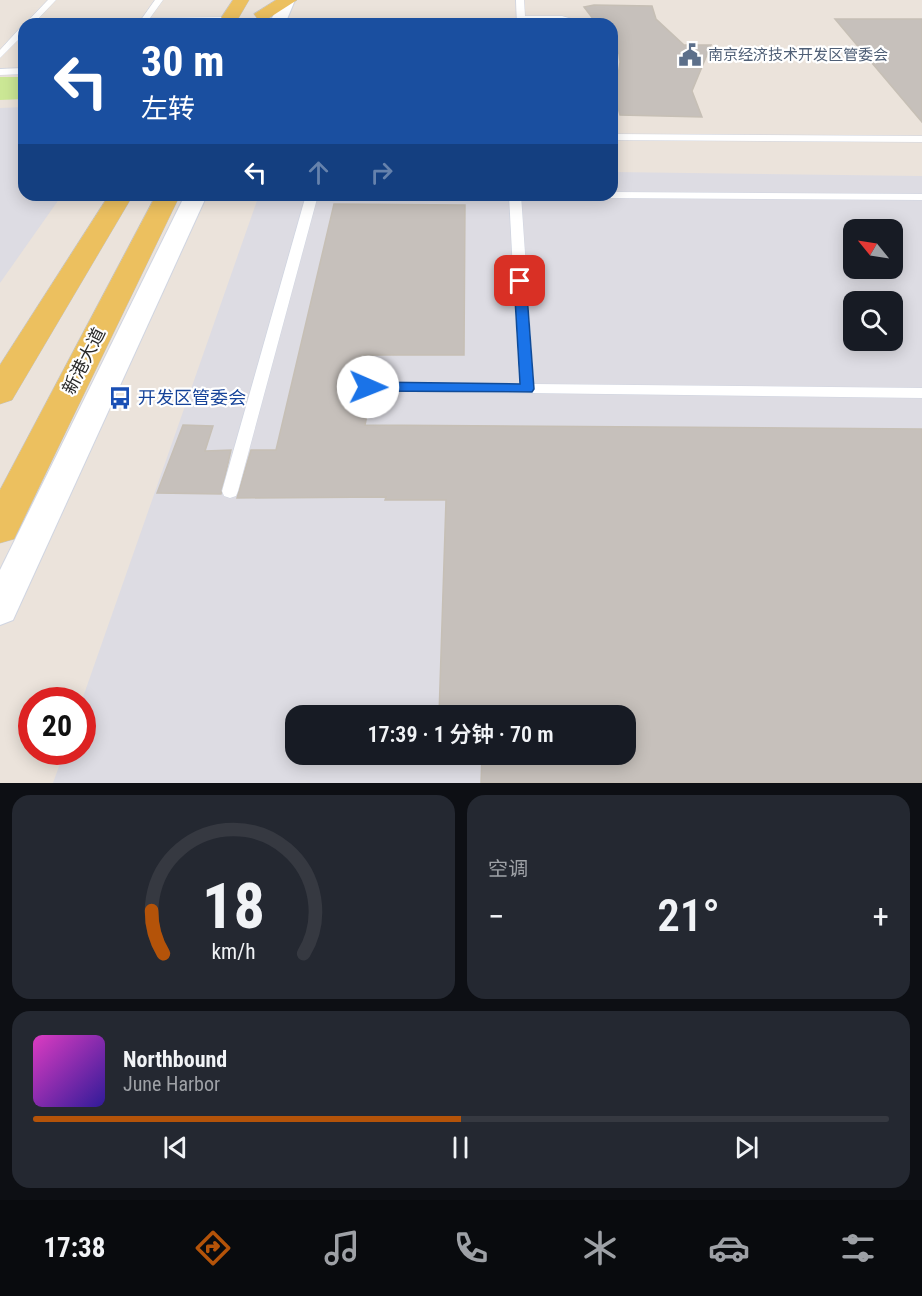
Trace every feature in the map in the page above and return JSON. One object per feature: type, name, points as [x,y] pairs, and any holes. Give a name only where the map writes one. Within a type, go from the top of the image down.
[{"type":"main road","points":[[230,18],[241,0]]},
{"type":"main road","points":[[267,16],[288,0]]},
{"type":"main road","points":[[0,392],[117,201]]},
{"type":"main road","name":"新港大道","points":[[0,527],[165,201]]},
{"type":"street","points":[[0,608],[193,201]]},
{"type":"lane","points":[[35,18],[52,0]]},
{"type":"lane","points":[[147,18],[159,0]]},
{"type":"lane","points":[[520,0],[521,18]]},
{"type":"lane","points":[[0,55],[18,36]]},
{"type":"lane","points":[[0,72],[18,71]]},
{"type":"lane","points":[[618,136],[922,139]]},
{"type":"lane","points":[[618,195],[922,197]]},
{"type":"lane","points":[[230,491],[310,201]]},
{"type":"lane","points":[[515,201],[527,389]]},
{"type":"lane","points":[[368,387],[922,393]]},
{"type":"shaded area","points":[[18,107],[18,201],[58,201],[0,283],[0,108]]},
{"type":"shaded area","points":[[618,172],[922,176],[922,783],[53,783],[59,765],[96,765],[96,687],[87,687],[257,201],[618,201]]},
{"type":"green space","points":[[0,77],[18,77],[18,99],[0,100]]},
{"type":"building","points":[[594,5],[652,6],[656,19],[684,45],[711,45],[692,91],[702,117],[620,115],[618,108],[620,62],[618,18],[592,18],[584,7]]},
{"type":"building","points":[[835,19],[922,19],[922,122],[872,63]]},
{"type":"building","points":[[334,204],[465,205],[464,355],[361,355],[354,405],[369,405],[365,425],[922,429],[922,783],[481,783],[482,765],[636,765],[636,705],[439,705],[446,500],[385,500],[386,497],[237,498],[251,450],[276,450]]},
{"type":"building","points":[[183,425],[213,426],[205,451],[231,450],[221,494],[157,493]]},
{"type":"place","name":"南京经济技术开发区管委会","points":[[690,55]]},
{"type":"place","name":"开发区管委会","points":[[120,398]]},
{"type":"route","points":[[368,387],[527,389],[520,281]]}]
